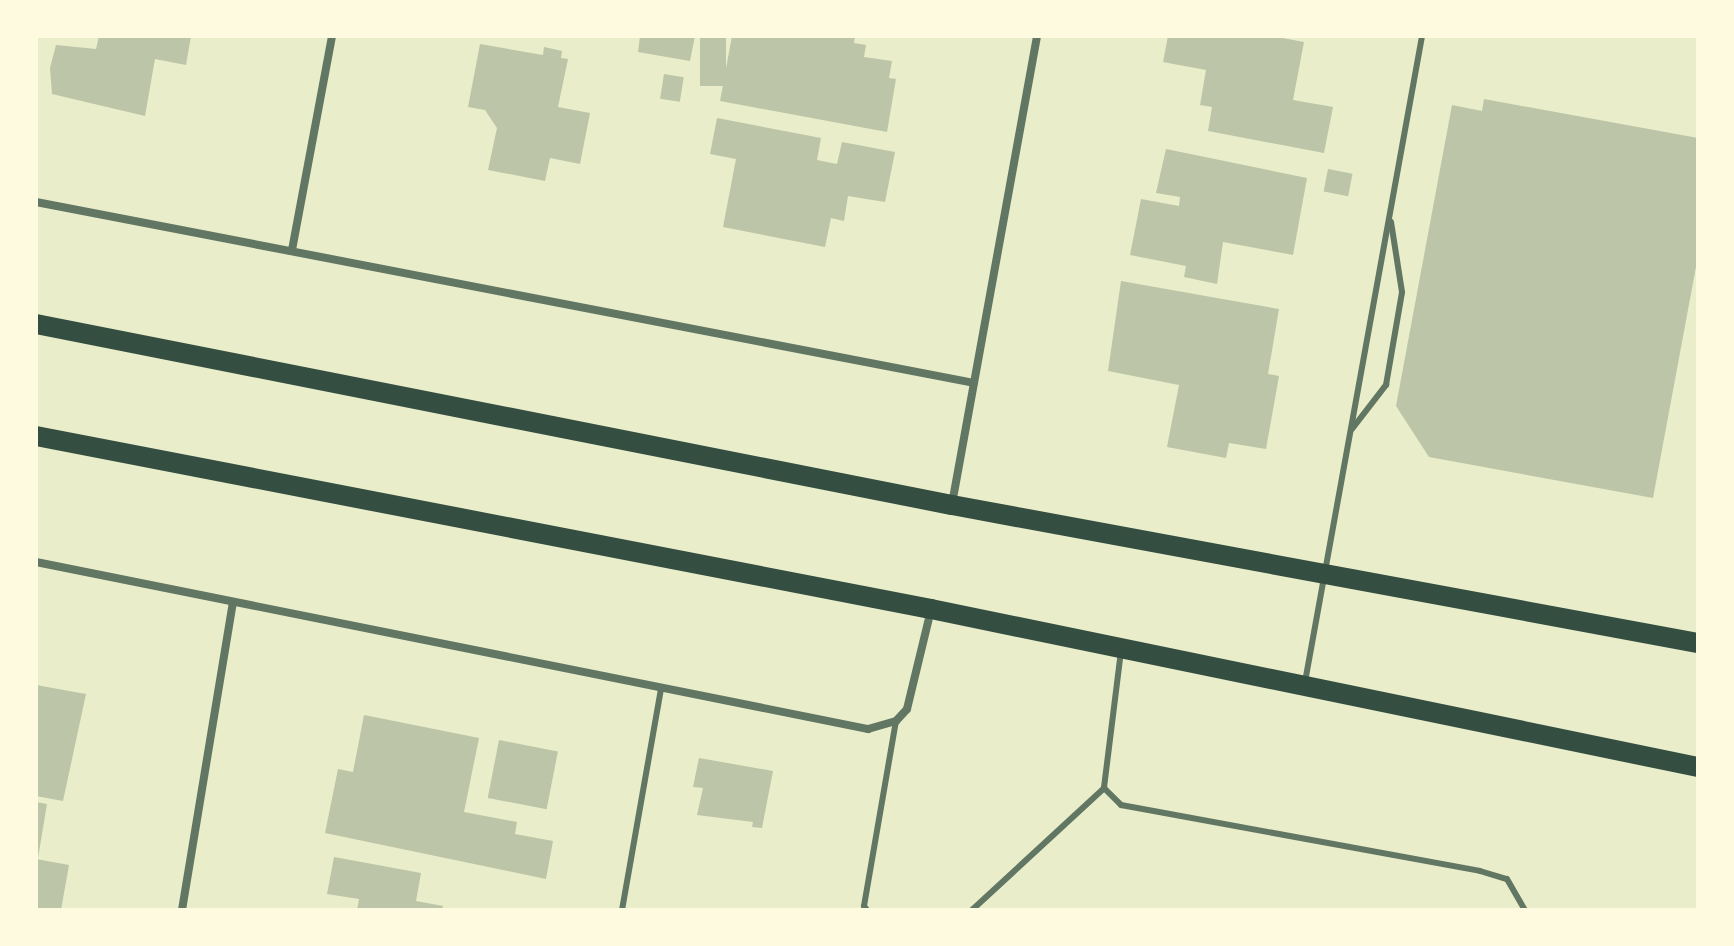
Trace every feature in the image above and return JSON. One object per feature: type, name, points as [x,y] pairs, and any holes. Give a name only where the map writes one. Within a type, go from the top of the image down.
[{"type":"main road","points":[[36,324],[952,505],[1698,643]]},
{"type":"main road","points":[[36,436],[931,609],[1698,767]]},
{"type":"street","points":[[292,250],[332,36]]},
{"type":"street","points":[[952,505],[1037,36]]},
{"type":"street","points":[[36,202],[974,383]]},
{"type":"street","points":[[36,562],[868,729],[896,721],[915,692],[931,609]]},
{"type":"street","points":[[182,910],[233,602]]},
{"type":"lane","points":[[1305,684],[1422,36]]},
{"type":"lane","points":[[1351,430],[1386,385],[1389,370],[1402,292],[1390,214]]},
{"type":"lane","points":[[972,910],[1104,788],[1122,648]]},
{"type":"lane","points":[[622,910],[661,688]]},
{"type":"lane","points":[[867,910],[864,906],[896,721]]},
{"type":"lane","points":[[1104,788],[1121,805],[1507,879],[1525,910]]},
{"type":"building","points":[[99,36],[191,36],[186,65],[155,59],[145,116],[52,94],[50,68],[56,45],[96,49]]},
{"type":"building","points":[[640,36],[695,36],[690,61],[638,52]]},
{"type":"building","points":[[700,36],[726,36],[726,86],[700,86]]},
{"type":"building","points":[[732,36],[855,36],[854,43],[866,45],[864,57],[892,61],[889,78],[896,79],[887,132],[720,101]]},
{"type":"building","points":[[1168,36],[1272,36],[1304,42],[1293,100],[1333,107],[1324,153],[1208,131],[1212,107],[1200,105],[1206,70],[1163,62]]},
{"type":"building","points":[[480,44],[543,55],[544,47],[562,51],[561,58],[568,59],[558,107],[590,113],[580,164],[550,158],[545,181],[488,170],[497,128],[485,110],[468,107]]},
{"type":"building","points":[[664,74],[684,77],[680,102],[660,99]]},
{"type":"building","points":[[1484,99],[1698,138],[1698,256],[1653,498],[1429,457],[1396,406],[1452,105],[1482,111]]},
{"type":"building","points":[[717,118],[821,138],[817,160],[837,164],[842,142],[895,152],[885,202],[848,196],[844,221],[831,218],[825,247],[723,227],[736,159],[710,154]]},
{"type":"building","points":[[1166,149],[1307,178],[1293,255],[1223,242],[1217,284],[1184,277],[1186,266],[1130,255],[1141,199],[1179,206],[1180,197],[1156,193]]},
{"type":"building","points":[[1328,169],[1353,174],[1348,196],[1324,192]]},
{"type":"building","points":[[1121,281],[1279,309],[1268,374],[1279,376],[1266,449],[1229,443],[1226,458],[1167,447],[1179,385],[1108,371]]},
{"type":"building","points":[[36,685],[86,694],[63,801],[36,796]]},
{"type":"building","points":[[364,715],[479,738],[464,812],[517,822],[515,834],[553,841],[546,879],[325,833],[338,769],[353,772]]},
{"type":"building","points":[[499,740],[558,751],[547,809],[488,798]]},
{"type":"building","points":[[699,758],[773,771],[762,828],[752,827],[753,822],[697,815],[703,788],[693,787]]},
{"type":"building","points":[[36,802],[47,804],[38,858],[36,858]]},
{"type":"building","points":[[334,857],[421,873],[416,901],[443,906],[442,910],[357,910],[359,899],[327,894]]},
{"type":"building","points":[[36,859],[69,865],[61,910],[36,910]]}]
